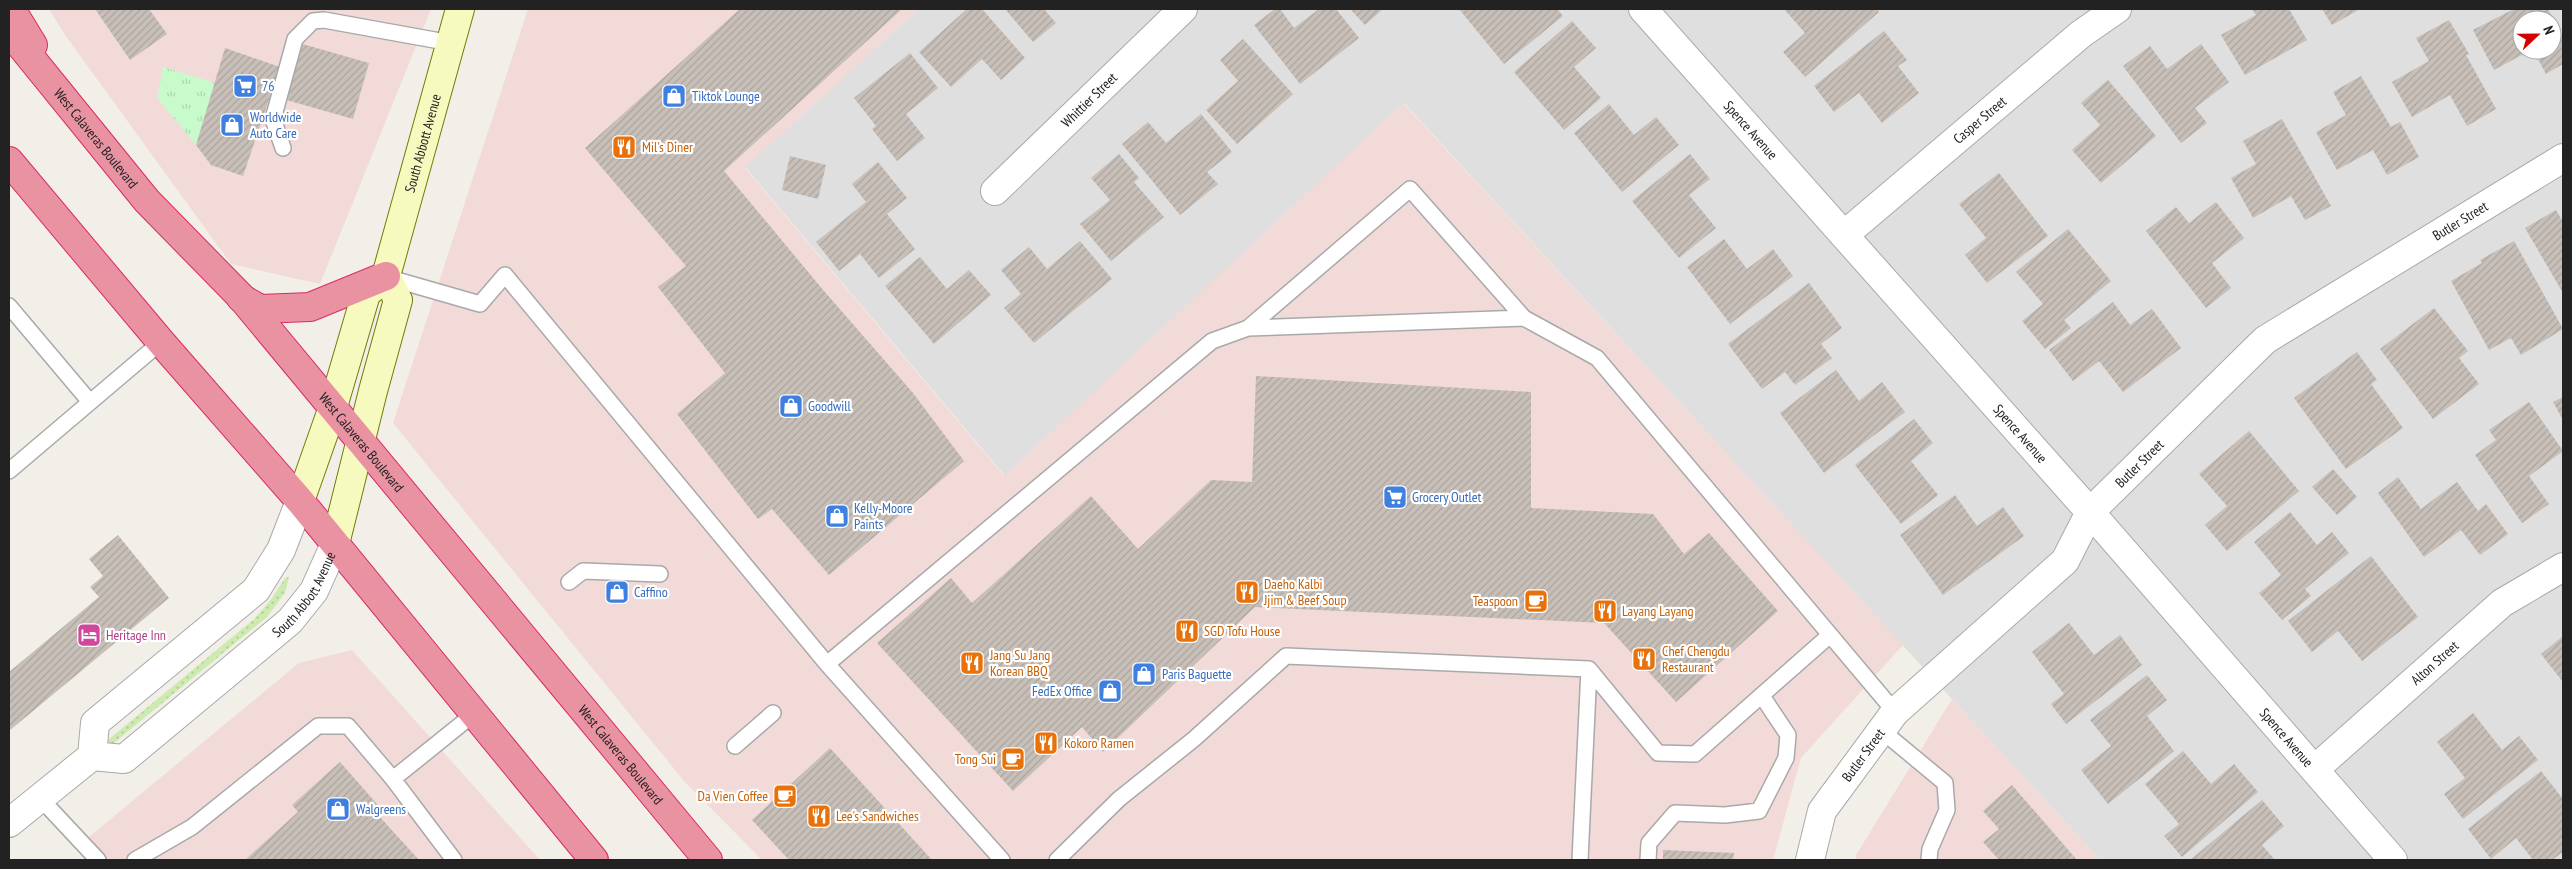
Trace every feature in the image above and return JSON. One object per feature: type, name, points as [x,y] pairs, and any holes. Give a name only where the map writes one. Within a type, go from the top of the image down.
[{"type":"highway","points":[[11,9],[68,104]]},
{"type":"highway","name":"West Calaveras Boulevard","points":[[9,31],[147,201],[241,297],[332,410],[708,860]]},
{"type":"highway","points":[[9,161],[161,342],[300,501],[594,860]]},
{"type":"highway","points":[[241,297],[260,309],[310,307],[386,276]]},
{"type":"street","name":"South Abbott Avenue","points":[[92,756],[124,759],[264,645],[290,621],[314,591],[335,544],[398,300],[386,276],[460,9]]},
{"type":"street","name":"Whittier Street","points":[[995,191],[1183,9]]},
{"type":"street","name":"Spence Avenue","points":[[1643,9],[2090,512],[2393,860]]},
{"type":"street","name":"Casper Street","points":[[1844,235],[2081,34],[2117,9]]},
{"type":"street","name":"Butler Street","points":[[1810,860],[1822,812],[1888,721],[2065,561],[2090,512],[2265,340],[2563,158]]},
{"type":"street","points":[[9,823],[92,756],[95,723],[256,590],[281,550],[300,501],[332,410],[366,294],[386,276]]},
{"type":"street","name":"Alton Street","points":[[2315,769],[2502,603],[2563,566]]},
{"type":"lane","points":[[283,148],[273,119],[295,39],[313,21],[324,20],[451,43]]},
{"type":"lane","points":[[1248,328],[1410,189],[1524,318],[1597,358],[1830,635],[1888,721],[1945,783],[1946,810],[1930,848],[1930,860]]},
{"type":"lane","points":[[386,276],[480,304],[505,275],[827,664],[1002,860]]},
{"type":"lane","points":[[9,306],[90,402]]},
{"type":"lane","points":[[827,664],[1212,341],[1248,328],[1524,318]]},
{"type":"lane","points":[[9,471],[161,342]]},
{"type":"lane","points":[[568,582],[583,571],[660,574]]},
{"type":"lane","points":[[1064,858],[1119,798],[1194,739],[1286,656],[1589,669],[1658,752],[1696,754],[1830,635]]},
{"type":"lane","points":[[1580,860],[1589,669]]},
{"type":"lane","points":[[1648,860],[1649,843],[1675,813],[1725,815],[1759,811],[1786,758],[1788,735],[1762,696]]},
{"type":"lane","points":[[735,746],[773,712]]},
{"type":"lane","points":[[393,779],[475,713]]},
{"type":"lane","points":[[135,860],[192,826],[318,726],[348,726],[393,779],[454,860]]},
{"type":"lane","points":[[40,798],[97,860]]},
{"type":"shaded area","points":[[49,9],[431,9],[320,284],[231,264],[65,35]]},
{"type":"shaded area","points":[[528,9],[918,9],[745,168],[1004,476],[1403,103],[1903,645],[1801,758],[1773,860],[762,860],[684,781],[393,423]]},
{"type":"shaded area","points":[[918,9],[2563,9],[2563,860],[2100,860],[1404,103],[1005,476],[745,167]]},
{"type":"shaded area","points":[[352,650],[540,860],[90,860],[78,846],[299,663]]},
{"type":"shaded area","points":[[1952,699],[2100,860],[1856,860],[1856,855]]},
{"type":"green space","points":[[163,67],[215,83],[196,145],[157,98]]},
{"type":"green space","points":[[289,577],[285,593],[267,617],[109,747],[103,744],[254,619],[270,601],[285,578]]},
{"type":"building","points":[[95,9],[149,9],[167,34],[130,60]]},
{"type":"building","points":[[740,9],[902,9],[724,171],[824,291],[913,393],[964,461],[829,575],[772,509],[758,519],[677,414],[725,373],[658,287],[686,266],[585,148]]},
{"type":"building","points":[[967,9],[982,9],[1025,58],[1001,80],[982,59],[951,87],[919,52]]},
{"type":"building","points":[[1005,9],[1044,9],[1056,23],[1033,42]]},
{"type":"building","points":[[1275,9],[1280,9],[1294,28],[1319,9],[1336,9],[1359,38],[1300,84],[1254,25]]},
{"type":"building","points":[[1350,9],[1383,9],[1365,25]]},
{"type":"building","points":[[1459,9],[1557,9],[1563,16],[1504,64]]},
{"type":"building","points":[[1784,9],[1877,9],[1879,12],[1805,77],[1783,52],[1805,33]]},
{"type":"building","points":[[2252,9],[2289,9],[2307,40],[2245,75],[2221,35],[2256,15]]},
{"type":"building","points":[[2322,9],[2360,9],[2332,25]]},
{"type":"building","points":[[2548,9],[2549,10],[2512,10]]},
{"type":"building","points":[[2512,10],[2512,60],[2494,70],[2473,30]]},
{"type":"building","points":[[2449,20],[2469,54],[2466,55],[2496,109],[2467,126],[2450,95],[2412,117],[2392,82],[2429,61],[2416,38]]},
{"type":"building","points":[[1572,21],[1596,48],[1574,67],[1601,98],[1564,130],[1514,72]]},
{"type":"building","points":[[1884,31],[1907,60],[1898,66],[1919,93],[1882,123],[1859,93],[1834,112],[1814,86]]},
{"type":"building","points":[[2562,36],[2563,64],[2546,74],[2538,60],[2562,60]]},
{"type":"building","points":[[1243,39],[1293,94],[1237,144],[1206,110],[1238,81],[1220,60]]},
{"type":"building","points":[[299,43],[369,63],[353,119],[283,99]]},
{"type":"building","points":[[2201,44],[2229,82],[2195,108],[2207,123],[2181,143],[2123,66],[2150,46],[2167,69]]},
{"type":"building","points":[[225,48],[280,67],[243,176],[211,165],[196,145]]},
{"type":"building","points":[[910,53],[938,88],[906,114],[925,138],[897,161],[872,129],[876,126],[854,98]]},
{"type":"building","points":[[2361,76],[2391,127],[2400,122],[2419,157],[2387,175],[2373,150],[2337,170],[2316,132],[2346,115],[2333,92]]},
{"type":"building","points":[[2108,80],[2156,136],[2101,183],[2072,150],[2100,125],[2081,103]]},
{"type":"building","points":[[1609,104],[1634,135],[1656,117],[1679,145],[1622,192],[1574,133]]},
{"type":"building","points":[[1201,114],[1232,152],[1207,172],[1218,184],[1180,215],[1122,144],[1148,122],[1166,143]]},
{"type":"building","points":[[2282,119],[2331,206],[2305,220],[2291,196],[2253,218],[2231,178],[2256,164],[2243,141]]},
{"type":"building","points":[[1119,154],[1139,178],[1134,182],[1164,217],[1111,261],[1080,224],[1110,200],[1091,178]]},
{"type":"building","points":[[1690,154],[1710,179],[1689,195],[1716,228],[1679,258],[1632,201]]},
{"type":"building","points":[[790,156],[826,165],[818,199],[782,190]]},
{"type":"building","points":[[878,162],[907,198],[887,214],[915,249],[879,278],[860,254],[839,271],[816,242],[866,202],[852,184]]},
{"type":"building","points":[[1999,173],[2048,236],[1987,283],[1965,255],[1986,238],[1959,204]]},
{"type":"building","points":[[2216,202],[2244,238],[2212,263],[2231,288],[2206,308],[2146,231],[2176,207],[2189,223]]},
{"type":"building","points":[[2556,210],[2563,222],[2563,293],[2525,228]]},
{"type":"building","points":[[2068,229],[2111,281],[2064,320],[2071,328],[2045,349],[2022,321],[2043,304],[2016,272]]},
{"type":"building","points":[[1724,239],[1747,269],[1773,249],[1793,276],[1730,324],[1687,267]]},
{"type":"building","points":[[1080,241],[1112,279],[1034,343],[1004,308],[1021,294],[1001,270],[1029,247],[1047,269]]},
{"type":"building","points":[[2514,241],[2563,329],[2521,355],[2511,338],[2489,350],[2451,281],[2482,263],[2480,260]]},
{"type":"building","points":[[920,257],[947,289],[969,270],[991,295],[934,344],[885,286]]},
{"type":"building","points":[[1809,283],[1842,328],[1821,344],[1832,358],[1795,385],[1785,372],[1762,389],[1728,344]]},
{"type":"building","points":[[2113,302],[2130,325],[2152,309],[2181,348],[2123,392],[2099,361],[2073,381],[2049,350]]},
{"type":"building","points":[[2434,308],[2468,351],[2459,358],[2479,384],[2433,419],[2380,349]]},
{"type":"building","points":[[2357,352],[2377,380],[2371,384],[2403,428],[2346,469],[2294,398]]},
{"type":"building","points":[[1836,370],[1859,401],[1882,382],[1905,412],[1824,473],[1780,413]]},
{"type":"building","points":[[1256,376],[1531,392],[1531,508],[1653,514],[1684,554],[1709,533],[1778,611],[1676,702],[1604,623],[1255,607],[1103,752],[1082,727],[1013,791],[877,643],[951,578],[972,603],[1091,496],[1138,549],[1211,480],[1252,482]]},
{"type":"building","points":[[2563,397],[2563,420],[2553,402]]},
{"type":"building","points":[[2529,402],[2563,451],[2529,476],[2549,504],[2522,523],[2475,455],[2496,440],[2489,430]]},
{"type":"building","points":[[1914,419],[1933,443],[1911,461],[1938,495],[1901,524],[1855,465]]},
{"type":"building","points":[[2249,431],[2299,491],[2227,551],[2205,525],[2227,506],[2199,474]]},
{"type":"building","points":[[2333,469],[2357,497],[2337,515],[2312,487]]},
{"type":"building","points":[[2398,477],[2421,509],[2457,482],[2478,511],[2486,504],[2508,534],[2480,555],[2461,530],[2424,557],[2378,493]]},
{"type":"building","points":[[1955,495],[1977,526],[2003,507],[2024,536],[1943,595],[1900,535]]},
{"type":"building","points":[[2290,512],[2317,545],[2332,532],[2349,553],[2305,589],[2311,596],[2282,620],[2259,593],[2281,575],[2254,542]]},
{"type":"building","name":"Heritage Inn","points":[[118,535],[169,598],[9,731],[9,672],[99,597],[90,587],[103,576],[89,559]]},
{"type":"building","points":[[2371,556],[2418,617],[2362,661],[2338,631],[2312,652],[2288,621]]},
{"type":"building","name":"Caffino","points":[[607,582],[628,583],[627,602],[606,600]]},
{"type":"building","points":[[2069,623],[2094,655],[2120,635],[2142,665],[2066,724],[2051,704],[2064,694],[2032,652]]},
{"type":"building","points":[[2563,636],[2563,682],[2541,654]]},
{"type":"building","points":[[2147,675],[2167,700],[2147,716],[2174,751],[2108,804],[2081,770],[2111,746],[2090,720]]},
{"type":"building","points":[[2473,713],[2502,750],[2519,736],[2538,760],[2463,819],[2444,794],[2465,778],[2437,742]]},
{"type":"building","points":[[830,748],[932,860],[789,860],[752,820]]},
{"type":"building","points":[[2183,751],[2211,784],[2234,764],[2258,792],[2182,857],[2164,836],[2179,824],[2145,784]]},
{"type":"building","name":"Walgreens","points":[[340,762],[384,812],[379,816],[419,860],[245,860],[298,812],[292,805]]},
{"type":"building","points":[[2541,771],[2563,799],[2563,852],[2552,860],[2533,860],[2516,838],[2491,859],[2468,829]]},
{"type":"building","points":[[2012,785],[2077,860],[1999,860],[1983,842],[1999,829],[1983,811]]},
{"type":"building","points":[[2262,800],[2284,826],[2262,845],[2275,860],[2190,860]]},
{"type":"building","points":[[1663,850],[1734,853],[1733,860],[1663,860]]},
{"type":"place","name":"76","points":[[245,86]]},
{"type":"place","name":"Tiktok Lounge","points":[[674,96]]},
{"type":"place","name":"Worldwide Auto Care","points":[[232,125]]},
{"type":"place","name":"Mil's Diner","points":[[624,147]]},
{"type":"place","name":"Goodwill","points":[[791,406]]},
{"type":"place","name":"Grocery Outlet","points":[[1395,497]]},
{"type":"place","name":"Kelly-Moore Paints","points":[[837,516]]},
{"type":"place","name":"Caffino","points":[[617,592]]},
{"type":"place","name":"Daeho Kalbi Jjim & Beef Soup","points":[[1247,592]]},
{"type":"place","name":"Teaspoon","points":[[1536,601]]},
{"type":"place","name":"Layang Layang","points":[[1605,611]]},
{"type":"place","name":"SGD Tofu House","points":[[1187,631]]},
{"type":"place","name":"Heritage Inn","points":[[89,635]]},
{"type":"place","name":"Chef Chengdu Restaurant","points":[[1644,659]]},
{"type":"place","name":"Jang Su Jang Korean BBQ","points":[[972,663]]},
{"type":"place","name":"Paris Baguette","points":[[1144,674]]},
{"type":"place","name":"FedEx Office","points":[[1110,691]]},
{"type":"place","name":"Kokoro Ramen","points":[[1046,743]]},
{"type":"place","name":"Tong Sui","points":[[1013,759]]},
{"type":"place","name":"Da Vien Coffee","points":[[785,796]]},
{"type":"place","name":"Walgreens","points":[[338,809]]},
{"type":"place","name":"Lee's Sandwiches","points":[[819,816]]}]
